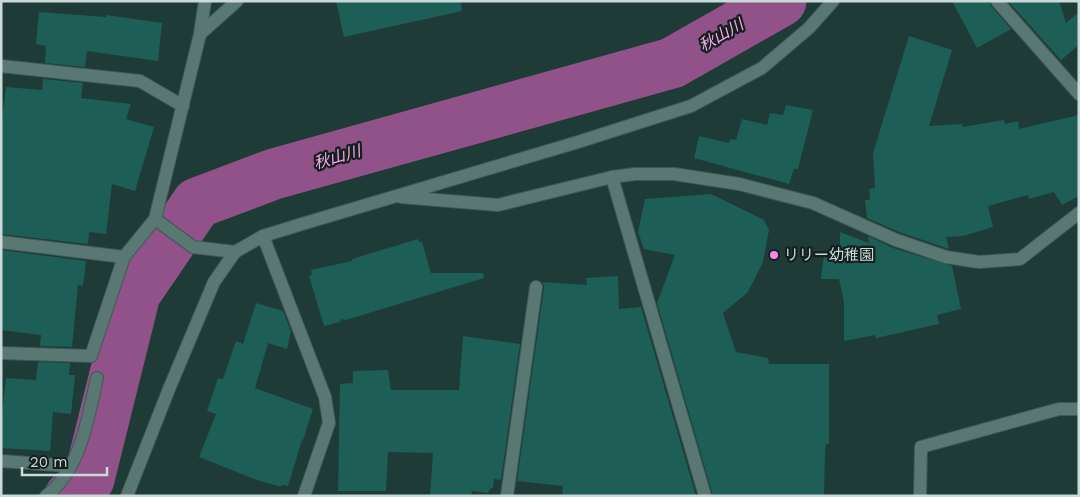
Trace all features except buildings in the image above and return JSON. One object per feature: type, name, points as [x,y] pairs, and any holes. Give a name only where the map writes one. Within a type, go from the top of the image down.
[{"type":"street","points":[[1,353],[91,356],[124,256],[155,219],[200,34],[205,1]]},
{"type":"street","points":[[200,34],[237,1]]},
{"type":"street","points":[[126,496],[214,282],[235,252],[263,236],[568,145],[691,106],[762,68],[809,28],[833,1]]},
{"type":"street","points":[[997,1],[1079,94]]},
{"type":"street","points":[[1,66],[140,81],[183,106]]},
{"type":"street","points":[[392,196],[498,205],[612,176],[674,174],[739,184],[814,203],[896,240],[946,257],[979,262],[1020,259],[1079,213]]},
{"type":"street","points":[[612,176],[705,496]]},
{"type":"street","points":[[155,219],[193,247],[235,252]]},
{"type":"street","points":[[263,236],[325,397],[330,423],[309,494]]},
{"type":"street","points":[[1,242],[124,256]]},
{"type":"street","points":[[507,496],[536,286]]},
{"type":"street","points":[[46,496],[55,489],[83,441],[98,378]]},
{"type":"street","points":[[920,496],[921,447],[1059,409],[1079,409]]},
{"type":"street","points":[[1,461],[70,466]]},
{"type":"waterway","name":"秋山川","points":[[70,496],[89,479],[135,294],[197,203],[274,174],[672,63],[781,1]]},
{"type":"place","name":"リリー幼稚園","points":[[774,255]]}]
